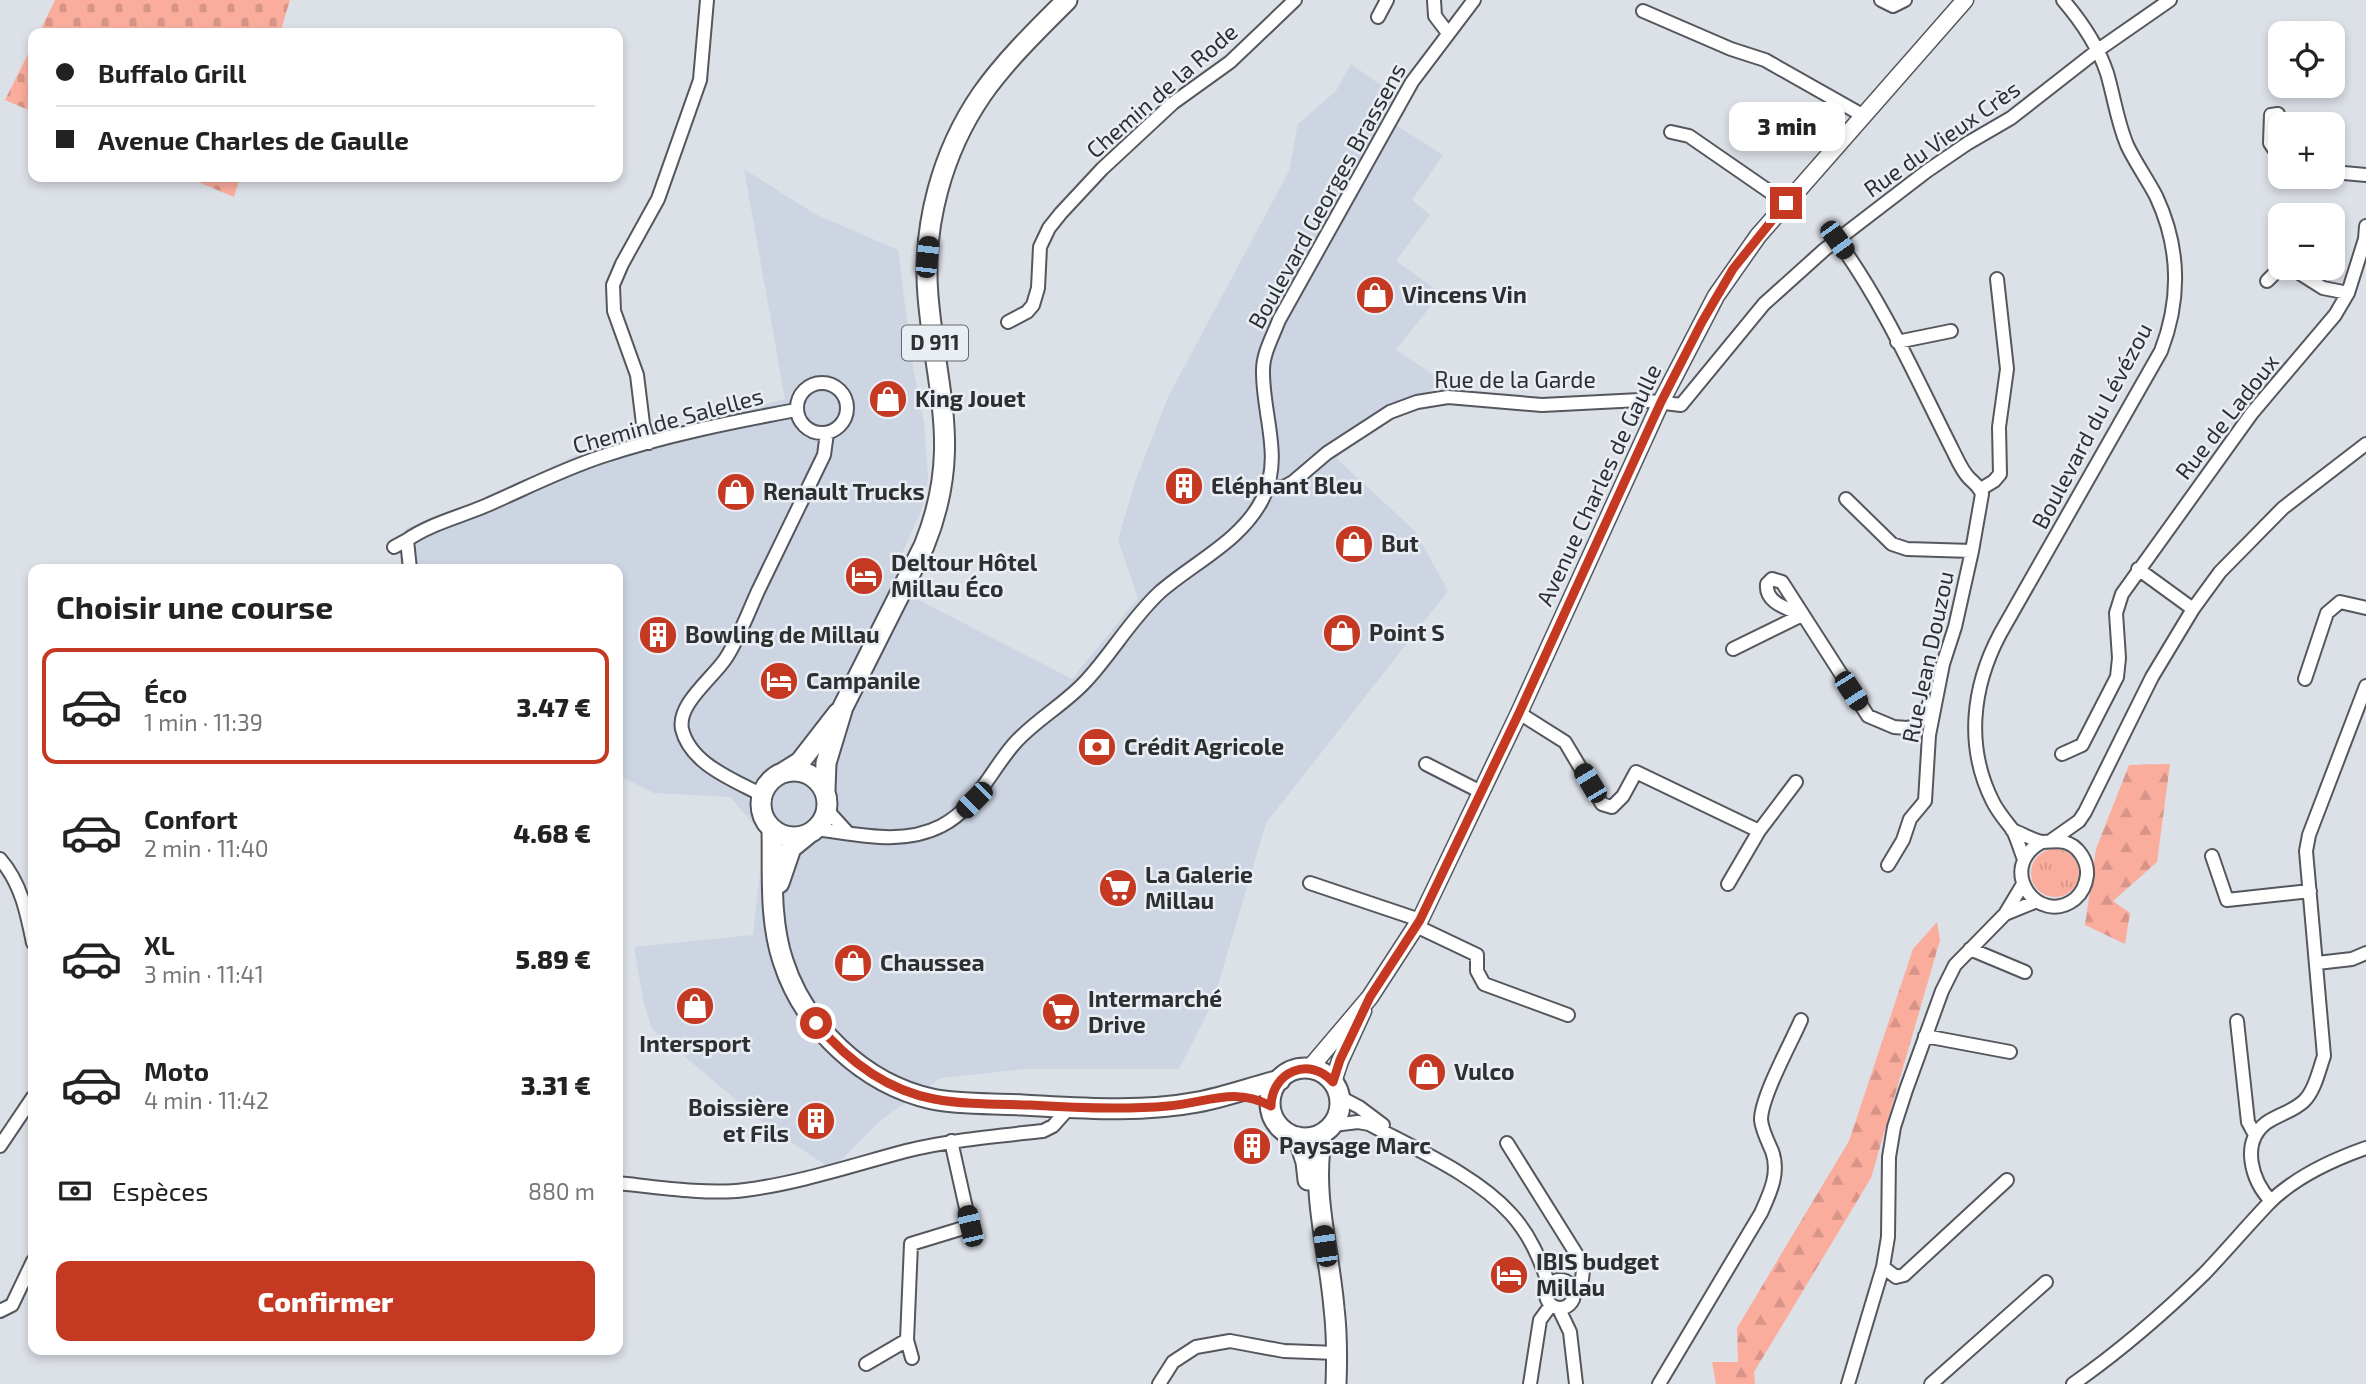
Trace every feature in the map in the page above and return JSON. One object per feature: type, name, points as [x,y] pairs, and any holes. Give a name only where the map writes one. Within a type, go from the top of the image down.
[{"type":"main road","name":"D 911","points":[[826,800],[826,762],[843,707],[923,546],[933,522],[944,477],[946,430],[927,275],[933,211],[947,162],[981,95],[1023,45],[1067,0]]},
{"type":"main road","name":"Avenue Charles de Gaulle","points":[[1370,997],[1418,923],[1519,713],[1661,402],[1716,296],[1758,236],[1965,1]]},
{"type":"main road","name":"D 911","points":[[784,772],[800,762],[843,707]]},
{"type":"main road","points":[[774,901],[786,857],[791,848],[811,832],[824,820],[826,800],[817,779],[799,771],[784,772],[769,782],[762,794],[763,815],[772,829],[788,836],[811,832]]},
{"type":"main road","points":[[772,829],[771,877],[776,936],[792,984],[816,1023],[844,1053],[882,1080],[915,1094],[969,1103],[1069,1108],[1170,1106],[1222,1097],[1280,1080],[1296,1070],[1309,1069],[1322,1073],[1336,1090]]},
{"type":"main road","points":[[1309,1069],[1370,997]]},
{"type":"main road","points":[[1325,1384],[1332,1354],[1334,1307],[1317,1184],[1317,1159],[1327,1129],[1339,1112],[1336,1090],[1340,1060],[1370,997]]},
{"type":"main road","points":[[1280,1080],[1272,1092],[1271,1106],[1279,1126],[1298,1137],[1310,1138],[1327,1129]]},
{"type":"main road","points":[[1222,1097],[1248,1096],[1271,1106]]},
{"type":"main road","points":[[1298,1137],[1306,1162],[1336,1384]]},
{"type":"street","points":[[649,443],[643,424],[637,375],[614,311],[613,285],[658,199],[700,80],[707,0]]},
{"type":"street","name":"Chemin de la Rode","points":[[1008,322],[1027,312],[1033,305],[1038,288],[1040,247],[1060,213],[1172,103],[1230,62],[1295,0]]},
{"type":"street","points":[[1378,17],[1387,0]]},
{"type":"street","points":[[1434,0],[1435,16],[1448,33]]},
{"type":"street","name":"Boulevard Georges Brassens","points":[[811,832],[890,838],[937,828],[957,818],[974,800],[1015,743],[1085,682],[1131,622],[1160,592],[1245,525],[1261,501],[1268,484],[1273,456],[1263,368],[1279,320],[1412,82],[1474,0]]},
{"type":"street","points":[[1881,0],[1894,6],[1905,0]]},
{"type":"street","name":"Boulevard du Lévézou","points":[[2024,859],[2012,830],[1992,800],[1982,774],[1976,744],[1976,706],[1984,668],[2000,634],[2161,351],[2172,316],[2176,291],[2173,243],[2166,221],[2128,146],[2098,50],[2063,0]]},
{"type":"street","name":"Rue du Vieux Crès","points":[[1661,402],[1681,404],[1764,304],[1837,240],[1927,171],[2011,118],[2098,50],[2170,0]]},
{"type":"street","points":[[1643,11],[1731,49],[1765,60],[1864,116]]},
{"type":"street","points":[[1671,132],[1689,136],[1786,203]]},
{"type":"street","points":[[2345,173],[2366,175]]},
{"type":"street","name":"Rue de Ladoux","points":[[2062,754],[2081,745],[2117,677],[2119,658],[2116,612],[2122,594],[2252,413],[2335,315],[2348,293],[2365,239],[2366,226]]},
{"type":"street","points":[[1837,240],[1852,261],[1897,342],[1956,457],[1968,477],[1981,489],[2000,474],[1999,427],[2007,369],[1997,279]]},
{"type":"street","points":[[2267,281],[2280,268],[2292,269],[2323,288],[2348,293]]},
{"type":"street","points":[[1897,342],[1951,331]]},
{"type":"street","points":[[818,383],[835,387],[846,400],[846,416],[838,428],[827,433],[810,431],[803,426],[796,410],[800,395],[811,385],[818,383]]},
{"type":"street","name":"Rue de la Garde","points":[[1268,484],[1282,488],[1293,482],[1326,453],[1390,412],[1417,402],[1448,397],[1542,405],[1640,400],[1661,402]]},
{"type":"street","name":"Chemin de Salelles","points":[[394,547],[418,532],[474,511],[582,463],[736,421],[796,410]]},
{"type":"street","points":[[762,794],[728,777],[697,756],[688,744],[681,721],[684,710],[726,657],[824,455],[827,433]]},
{"type":"street","points":[[2079,821],[2028,852],[2024,859],[2021,867],[2023,884],[2037,901],[2056,906],[2074,900],[2080,893],[2087,875],[2079,851],[2079,821],[2152,677],[2193,609],[2220,572],[2283,508],[2366,444]]},
{"type":"street","name":"Rue Jean Douzou","points":[[1888,865],[1903,840],[1910,819],[1925,801],[1929,734],[1982,504],[1981,489]]},
{"type":"street","points":[[1846,499],[1892,544],[1907,549],[1972,551]]},
{"type":"street","points":[[407,540],[409,564]]},
{"type":"street","points":[[2138,569],[2193,609]]},
{"type":"street","points":[[2305,679],[2327,613],[2340,602],[2366,608]]},
{"type":"street","points":[[1733,649],[1802,615],[1868,716],[1894,727],[1915,726],[1923,718],[1943,664]]},
{"type":"street","points":[[2271,1201],[2253,1174],[2251,1153],[2255,1135],[2264,1125],[2304,1101],[2324,1056],[2306,851],[2309,835],[2366,686]]},
{"type":"street","points":[[1519,713],[1565,742],[1602,804],[1612,807],[1623,796],[1636,772],[1759,831]]},
{"type":"street","points":[[1426,764],[1481,792]]},
{"type":"street","points":[[1728,884],[1759,831],[1796,782]]},
{"type":"street","points":[[826,800],[848,833]]},
{"type":"street","points":[[2012,830],[2047,841],[2066,842],[2079,851]]},
{"type":"street","points":[[2212,856],[2227,900],[2310,891]]},
{"type":"street","points":[[0,859],[15,880],[28,923]]},
{"type":"street","points":[[1310,883],[1418,923],[1477,955],[1477,971],[1484,984],[1568,1015]]},
{"type":"street","points":[[1848,1384],[1883,1267],[1888,1237],[1889,1157],[1894,1127],[1926,1036],[1955,965],[2005,914],[2023,884]]},
{"type":"street","points":[[2005,914],[2037,901]]},
{"type":"street","points":[[1970,949],[2025,972]]},
{"type":"street","points":[[2317,962],[2352,959],[2366,953]]},
{"type":"street","points":[[1659,1384],[1761,1213],[1771,1191],[1775,1159],[1761,1121],[1765,1101],[1801,1020]]},
{"type":"street","points":[[2237,1021],[2248,1122],[2255,1135]]},
{"type":"street","points":[[1926,1036],[2010,1052]]},
{"type":"street","points":[[1336,1090],[1411,1147]]},
{"type":"street","points":[[0,1146],[28,1104]]},
{"type":"street","points":[[623,1183],[699,1190],[744,1190],[829,1173],[951,1142],[1043,1131],[1053,1126],[1069,1108]]},
{"type":"street","points":[[1327,1129],[1359,1122],[1369,1124],[1496,1199],[1512,1215],[1554,1283]]},
{"type":"street","points":[[912,1358],[907,1340],[911,1244],[970,1226],[951,1142]]},
{"type":"street","points":[[1507,1143],[1577,1255],[1583,1270],[1582,1279],[1573,1288]]},
{"type":"street","points":[[2073,1384],[2140,1333],[2175,1301],[2271,1201],[2309,1174],[2339,1158],[2366,1148]]},
{"type":"street","points":[[1883,1267],[1896,1277],[1904,1275],[2007,1180]]},
{"type":"street","points":[[0,1311],[12,1305],[28,1271]]},
{"type":"street","points":[[1530,1384],[1539,1320],[1560,1306],[1575,1296],[1573,1288],[1567,1282],[1554,1283],[1546,1293],[1560,1306],[1570,1332],[1576,1384]]},
{"type":"street","points":[[1931,1384],[2046,1282]]},
{"type":"street","points":[[866,1364],[907,1340]]},
{"type":"street","points":[[1159,1384],[1174,1362],[1196,1347],[1230,1341],[1284,1351],[1332,1354]]},
{"type":"shaded area","points":[[1351,64],[1396,96],[1383,117],[1443,155],[1412,200],[1430,215],[1396,261],[1441,293],[1396,350],[1443,381],[1336,458],[1415,531],[1448,591],[1266,823],[1213,1002],[1179,1069],[1024,1069],[941,1078],[881,1120],[840,1161],[828,1167],[762,1122],[652,1029],[643,1000],[634,947],[753,935],[764,836],[730,797],[654,793],[623,778],[623,564],[400,564],[398,540],[407,528],[475,504],[578,454],[785,399],[744,169],[815,214],[898,250],[913,367],[924,423],[928,479],[922,509],[900,558],[915,598],[1072,679],[1138,598],[1118,540],[1135,482],[1168,397],[1289,171],[1298,124],[1336,91]]},
{"type":"green space","points":[[55,0],[290,0],[282,28],[41,28]]},
{"type":"green space","points":[[28,54],[28,110],[5,100]]},
{"type":"green space","points":[[198,182],[238,182],[234,197]]},
{"type":"green space","points":[[2170,764],[2157,862],[2113,901],[2130,913],[2125,944],[2085,925],[2096,849],[2129,765]]},
{"type":"green space","points":[[2055,849],[2064,850],[2072,856],[2078,864],[2078,882],[2072,890],[2064,896],[2055,897],[2046,896],[2038,890],[2032,882],[2031,873],[2032,864],[2038,856],[2046,850]]},
{"type":"green space","points":[[1937,922],[1940,940],[1871,1178],[1754,1372],[1755,1384],[1716,1384],[1712,1362],[1738,1362],[1737,1328],[1849,1141],[1913,949]]},
{"type":"place","name":"Vincens Vin","points":[[1375,295]]},
{"type":"place","name":"King Jouet","points":[[888,399]]},
{"type":"place","name":"Eléphant Bleu","points":[[1184,486]]},
{"type":"place","name":"Renault Trucks","points":[[736,492]]},
{"type":"place","name":"But","points":[[1354,544]]},
{"type":"place","name":"Deltour Hôtel Millau Éco","points":[[864,576]]},
{"type":"place","name":"Point S","points":[[1342,633]]},
{"type":"place","name":"Bowling de Millau","points":[[658,635]]},
{"type":"place","name":"Campanile","points":[[779,681]]},
{"type":"place","name":"Crédit Agricole","points":[[1097,747]]},
{"type":"place","name":"La Galerie Millau","points":[[1118,888]]},
{"type":"place","name":"Chaussea","points":[[853,963]]},
{"type":"place","name":"Intersport","points":[[695,1006]]},
{"type":"place","name":"Intermarché Drive","points":[[1061,1012]]},
{"type":"place","name":"Vulco","points":[[1427,1072]]},
{"type":"place","name":"Boissière et Fils","points":[[816,1121]]},
{"type":"place","name":"Paysage Marc","points":[[1252,1146]]},
{"type":"place","name":"IBIS budget Millau","points":[[1509,1275]]},
{"type":"route","points":[[816,1023],[844,1053],[882,1080],[915,1094],[969,1103],[1137,1108],[1248,1096],[1271,1106],[1275,1086],[1284,1075],[1296,1070],[1316,1070],[1333,1082],[1340,1060],[1370,997],[1420,920],[1519,713],[1661,402],[1702,322],[1733,269],[1786,203]]}]
